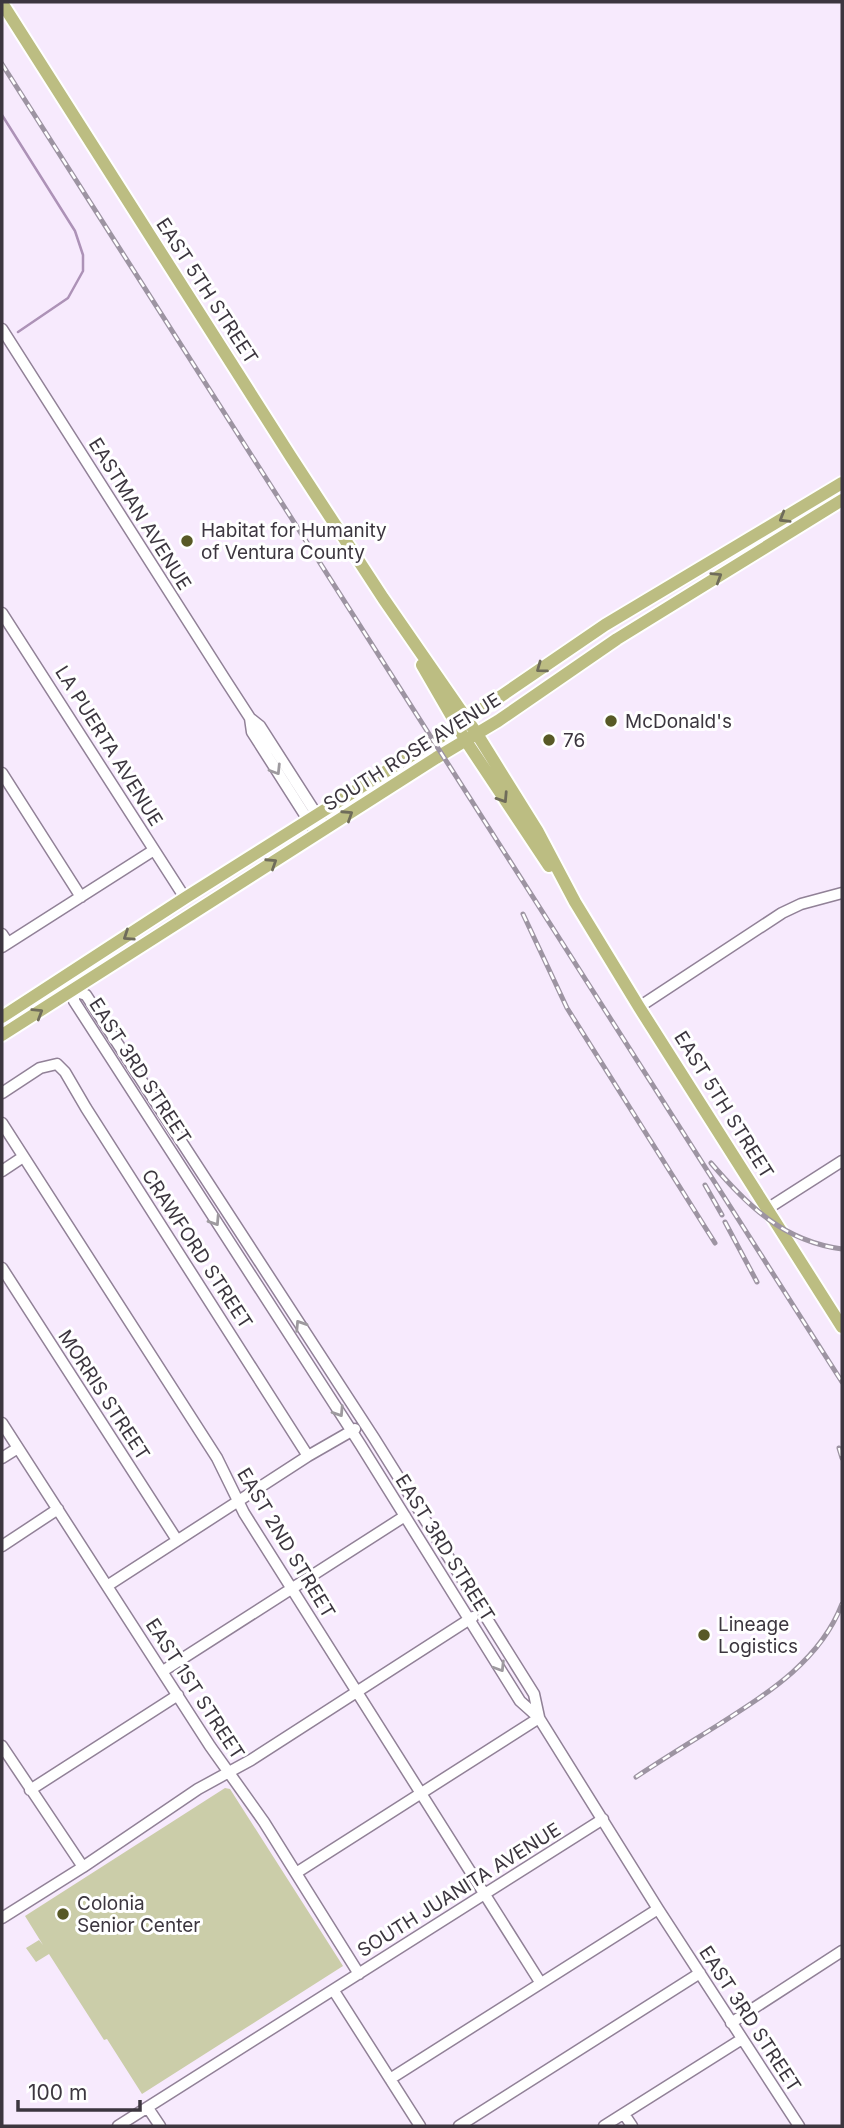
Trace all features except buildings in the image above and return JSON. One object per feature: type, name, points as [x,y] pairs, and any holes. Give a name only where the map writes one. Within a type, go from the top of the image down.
[{"type":"main road","name":"EAST 5TH STREET","points":[[2,3],[462,722],[538,832],[575,902],[639,1007],[842,1327]]},
{"type":"main road","name":"SOUTH ROSE AVENUE","points":[[2,1017],[462,722],[597,630],[842,483]]},
{"type":"main road","name":"SOUTH ROSE AVENUE","points":[[2,1035],[472,737],[625,634],[842,500]]},
{"type":"main road","points":[[625,634],[628,624],[679,592],[699,568]]},
{"type":"street","name":"EASTMAN AVENUE","points":[[2,329],[250,718],[260,726],[321,832]]},
{"type":"street","name":"LA PUERTA AVENUE","points":[[2,613],[185,898]]},
{"type":"street","points":[[2,773],[80,897]]},
{"type":"street","points":[[4,941],[80,897],[154,849]]},
{"type":"street","points":[[639,1007],[782,913],[801,904],[842,892]]},
{"type":"street","points":[[65,976],[74,991]]},
{"type":"street","name":"EAST 3RD STREET","points":[[540,1718],[520,1701],[351,1431],[74,1000],[74,991],[88,998],[364,1423],[534,1695],[540,1718],[796,2125]]},
{"type":"street","name":"CRAWFORD STREET","points":[[2,1093],[40,1068],[54,1063],[65,1072],[308,1456]]},
{"type":"street","name":"EAST 2ND STREET","points":[[2,1123],[217,1458],[238,1501],[292,1589],[540,1982]]},
{"type":"street","points":[[2,1171],[23,1157]]},
{"type":"street","points":[[767,1209],[842,1161]]},
{"type":"street","name":"MORRIS STREET","points":[[2,1268],[177,1540]]},
{"type":"street","name":"EAST 1ST STREET","points":[[2,1423],[359,1974]]},
{"type":"street","points":[[107,1586],[308,1456],[364,1423]]},
{"type":"street","points":[[2,1458],[18,1448]]},
{"type":"street","points":[[2,1546],[58,1509]]},
{"type":"street","points":[[163,1671],[405,1517]]},
{"type":"street","points":[[425,1548],[438,1540]]},
{"type":"street","points":[[2,1918],[198,1789],[357,1692],[482,1611]]},
{"type":"street","points":[[30,1790],[178,1695]]},
{"type":"street","points":[[296,1873],[540,1718]]},
{"type":"street","points":[[2,1746],[83,1867]]},
{"type":"street","name":"SOUTH JUANITA AVENUE","points":[[118,2126],[603,1819]]},
{"type":"street","points":[[390,2079],[658,1909]]},
{"type":"street","points":[[731,2023],[842,1951]]},
{"type":"street","points":[[459,2126],[700,1973]]},
{"type":"street","points":[[334,1991],[420,2126]]},
{"type":"street","points":[[604,2126],[742,2039]]},
{"type":"street","points":[[148,2108],[160,2126]]},
{"type":"street","points":[[624,2114],[632,2126]]},
{"type":"green space","points":[[225,1788],[230,1789],[343,1966],[142,2094],[49,1954],[36,1962],[26,1948],[39,1940],[43,1945],[25,1916]]},
{"type":"waterway","points":[[2,115],[75,231],[83,255],[83,271],[68,298],[18,332]]},
{"type":"railway","points":[[2,64],[842,1382]]},
{"type":"railway","points":[[523,914],[567,1008],[715,1243]]},
{"type":"railway","points":[[711,1163],[753,1207],[784,1230],[821,1245],[842,1249]]},
{"type":"railway","points":[[705,1185],[722,1215]]},
{"type":"railway","points":[[725,1222],[757,1282]]},
{"type":"railway","points":[[839,1448],[842,1458]]},
{"type":"railway","points":[[636,1777],[755,1701],[790,1674],[820,1642],[842,1604]]},
{"type":"place","name":"Habitat for Humanity of Ventura County","points":[[187,541]]},
{"type":"place","name":"McDonald's","points":[[611,721]]},
{"type":"place","name":"76","points":[[549,740]]},
{"type":"place","name":"Lineage Logistics","points":[[704,1635]]},
{"type":"place","name":"Colonia Senior Center","points":[[63,1914]]}]
